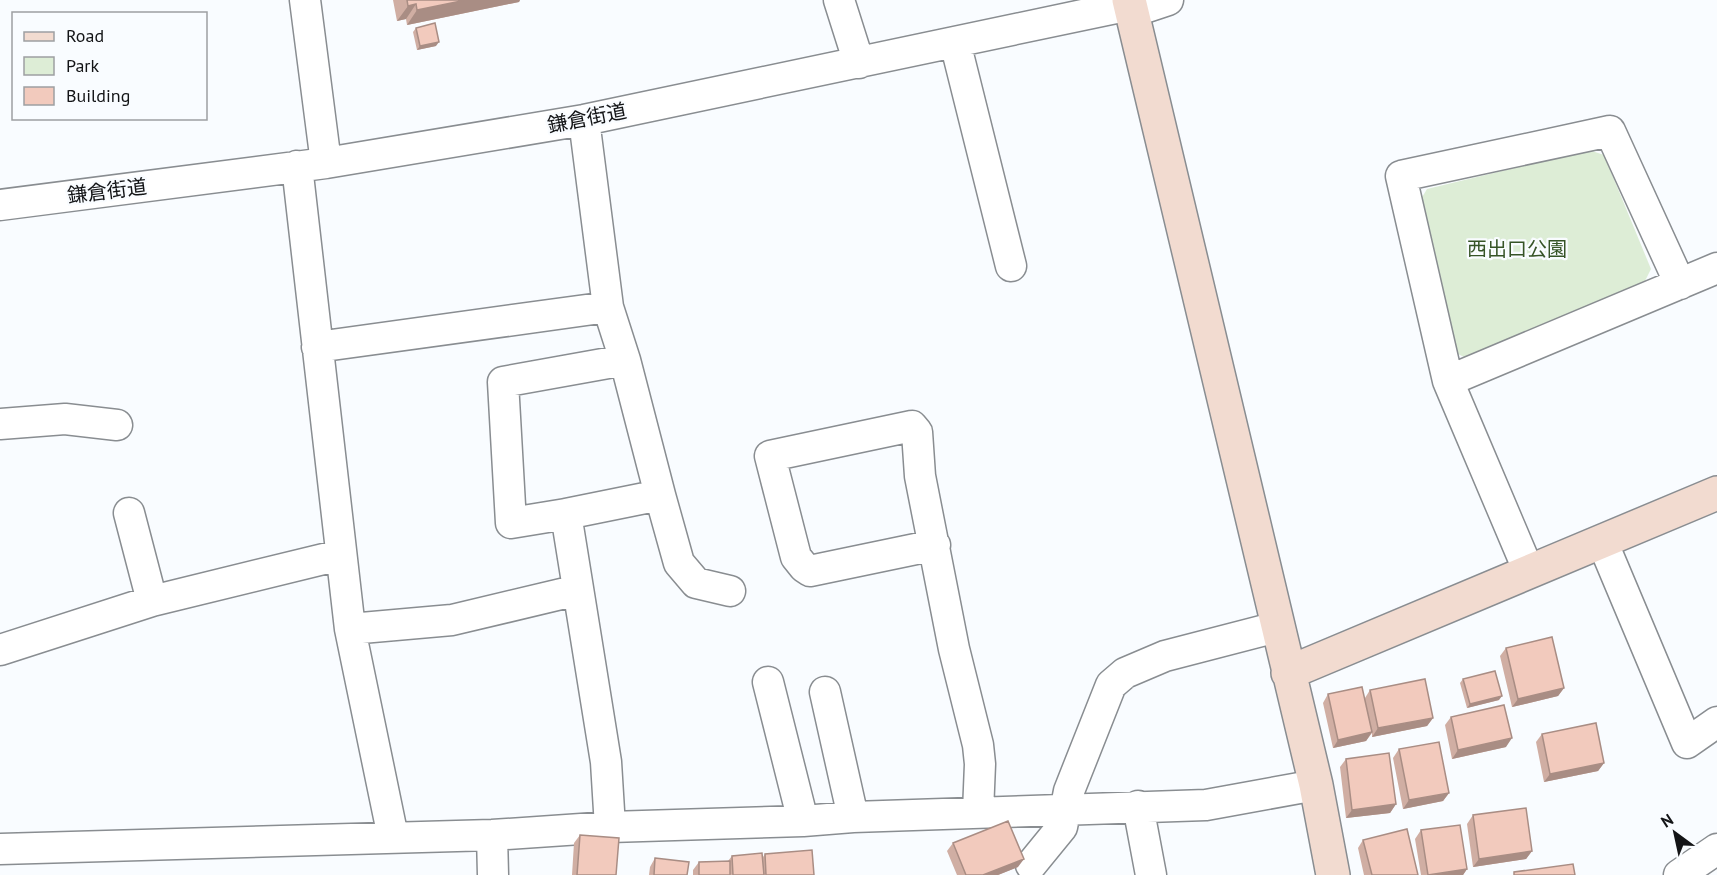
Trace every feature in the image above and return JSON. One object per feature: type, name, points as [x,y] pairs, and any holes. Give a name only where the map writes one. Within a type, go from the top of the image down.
[{"type":"street","points":[[305,0],[317,347],[350,628],[393,837]]},
{"type":"street","points":[[839,0],[859,63]]},
{"type":"street","name":"鎌倉街道","points":[[0,205],[312,165],[584,120],[859,63],[1130,2],[1147,7],[1168,0]]},
{"type":"street","points":[[1130,2],[1316,785],[1332,875]]},
{"type":"street","points":[[955,42],[1011,266]]},
{"type":"street","points":[[584,120],[608,307],[625,360],[680,563],[696,583],[730,591]]},
{"type":"street","points":[[1529,572],[1449,381],[1401,176],[1610,131],[1680,284]]},
{"type":"street","points":[[1449,381],[1717,268]]},
{"type":"street","points":[[317,347],[608,307]]},
{"type":"street","points":[[625,360],[503,382],[511,523],[660,495]]},
{"type":"street","points":[[0,424],[65,419],[117,425]]},
{"type":"street","points":[[935,545],[810,571],[796,557],[770,456],[912,426],[917,432],[920,476],[935,545],[954,649],[978,745],[981,764],[978,812]]},
{"type":"street","points":[[1288,674],[1717,493]]},
{"type":"street","points":[[129,513],[152,601]]},
{"type":"street","points":[[566,513],[606,762],[610,827]]},
{"type":"street","points":[[1602,541],[1687,743],[1717,722]]},
{"type":"street","points":[[0,650],[152,601],[340,555]]},
{"type":"street","points":[[350,628],[452,620],[578,590]]},
{"type":"street","points":[[1031,865],[1062,827],[1069,791],[1111,684],[1125,673],[1166,656],[1277,627]]},
{"type":"street","points":[[768,682],[802,821]]},
{"type":"street","points":[[825,692],[853,817]]},
{"type":"street","points":[[0,849],[492,835],[610,827],[802,821],[853,817],[1138,806],[1206,806],[1316,785]]},
{"type":"street","points":[[1138,806],[1151,875]]},
{"type":"street","points":[[492,835],[493,875]]},
{"type":"street","points":[[1679,875],[1717,849]]},
{"type":"green space","name":"西出口公園","points":[[1589,150],[1604,155],[1651,269],[1644,283],[1464,357],[1454,352],[1421,199],[1427,189]]},
{"type":"building","points":[[407,0],[466,0],[417,10],[416,4],[408,6]]},
{"type":"building","points":[[435,23],[439,42],[420,46],[416,28]]},
{"type":"building","points":[[1552,637],[1564,688],[1518,699],[1506,648]]},
{"type":"building","points":[[1495,671],[1502,696],[1470,704],[1463,679]]},
{"type":"building","points":[[1425,679],[1433,718],[1378,728],[1370,690]]},
{"type":"building","points":[[1362,687],[1372,732],[1338,740],[1328,694]]},
{"type":"building","points":[[1504,705],[1512,738],[1458,750],[1451,717]]},
{"type":"building","points":[[1596,723],[1604,763],[1550,774],[1542,734]]},
{"type":"building","points":[[1439,742],[1449,793],[1409,800],[1399,749]]},
{"type":"building","points":[[1389,753],[1396,804],[1352,810],[1346,759]]},
{"type":"building","points":[[1526,808],[1532,851],[1479,859],[1473,815]]},
{"type":"building","points":[[1008,821],[1024,859],[983,875],[966,875],[953,843]]},
{"type":"building","points":[[1460,825],[1467,869],[1428,875],[1421,830]]},
{"type":"building","points":[[1407,829],[1418,875],[1372,875],[1363,840]]},
{"type":"building","points":[[580,835],[619,838],[616,875],[577,875]]},
{"type":"building","points":[[812,850],[814,875],[766,875],[765,854]]},
{"type":"building","points":[[762,853],[764,875],[733,875],[732,856]]},
{"type":"building","points":[[655,858],[689,862],[687,875],[654,875]]},
{"type":"building","points":[[730,861],[730,875],[699,875],[699,862]]},
{"type":"building","points":[[1573,864],[1575,875],[1514,875],[1514,872]]}]
